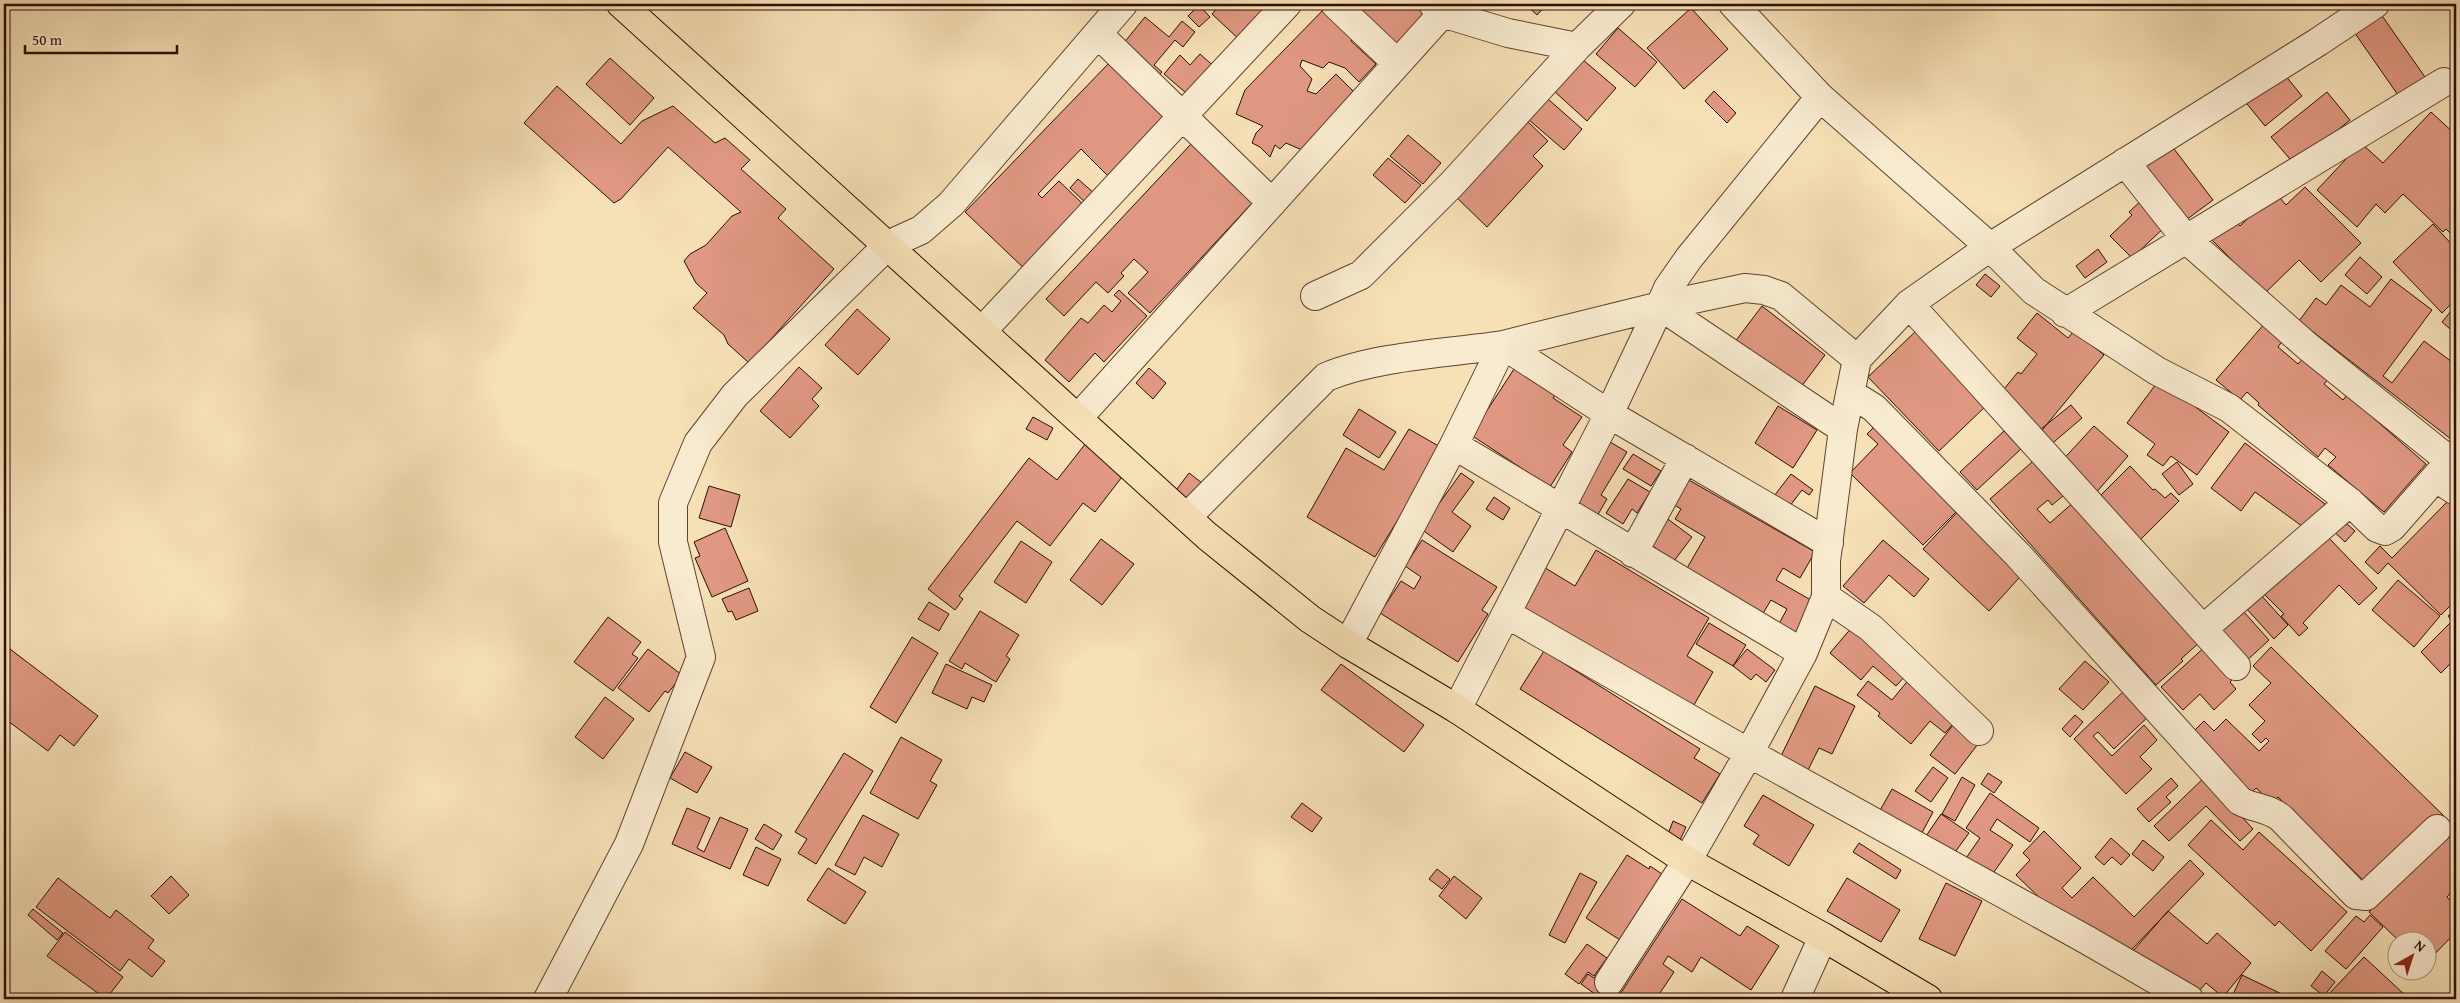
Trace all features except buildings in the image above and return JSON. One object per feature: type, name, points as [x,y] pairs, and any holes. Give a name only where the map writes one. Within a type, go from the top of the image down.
[{"type":"main road","points":[[621,4],[1187,517],[1310,619],[1457,710],[1687,862],[1823,937],[1928,999]]},
{"type":"street","points":[[548,999],[629,844],[670,744],[701,657],[673,542],[673,503],[698,443],[735,395],[888,245],[921,230],[951,204],[1123,4]]},
{"type":"street","points":[[982,331],[1287,4]]},
{"type":"street","points":[[1335,4],[1397,63]]},
{"type":"street","points":[[1315,296],[1362,275],[1452,184],[1577,47],[1621,4]]},
{"type":"street","points":[[1734,4],[1820,96],[1990,247],[2034,291],[2157,371],[2229,408],[2350,502],[2377,528],[2386,531],[2392,527],[2450,471],[2186,239],[2126,162]]},
{"type":"street","points":[[1609,982],[1687,862],[1749,753],[1803,653],[1826,597],[1829,543],[1843,429],[1857,359],[1909,304],[1990,247],[2318,42],[2375,4]]},
{"type":"street","points":[[1078,418],[1397,63],[1442,7],[1508,33],[1577,47]]},
{"type":"street","points":[[1098,34],[1272,203]]},
{"type":"street","points":[[2066,313],[2444,82]]},
{"type":"street","points":[[1457,710],[1609,414],[1668,288],[1689,258],[1820,96]]},
{"type":"street","points":[[1187,517],[1326,377],[1346,369],[1368,364],[1503,345],[1660,306],[1745,288],[1764,290],[1781,296],[1857,359]]},
{"type":"street","points":[[1909,304],[2236,666]]},
{"type":"street","points":[[1660,306],[1843,429]]},
{"type":"street","points":[[1503,345],[1609,414],[1829,543]]},
{"type":"street","points":[[1348,644],[1454,445],[1503,345]]},
{"type":"street","points":[[1850,393],[1874,408],[2018,556],[2240,800],[2250,806],[2269,810],[2281,818],[2356,895],[2366,896],[2437,829]]},
{"type":"street","points":[[1454,445],[1560,510],[1803,653]]},
{"type":"street","points":[[1633,553],[1685,458]]},
{"type":"street","points":[[2203,629],[2350,502]]},
{"type":"street","points":[[1826,597],[1871,628],[1979,731]]},
{"type":"street","points":[[1507,614],[1749,753],[2088,940],[2189,999]]},
{"type":"street","points":[[1795,999],[1823,937]]}]
